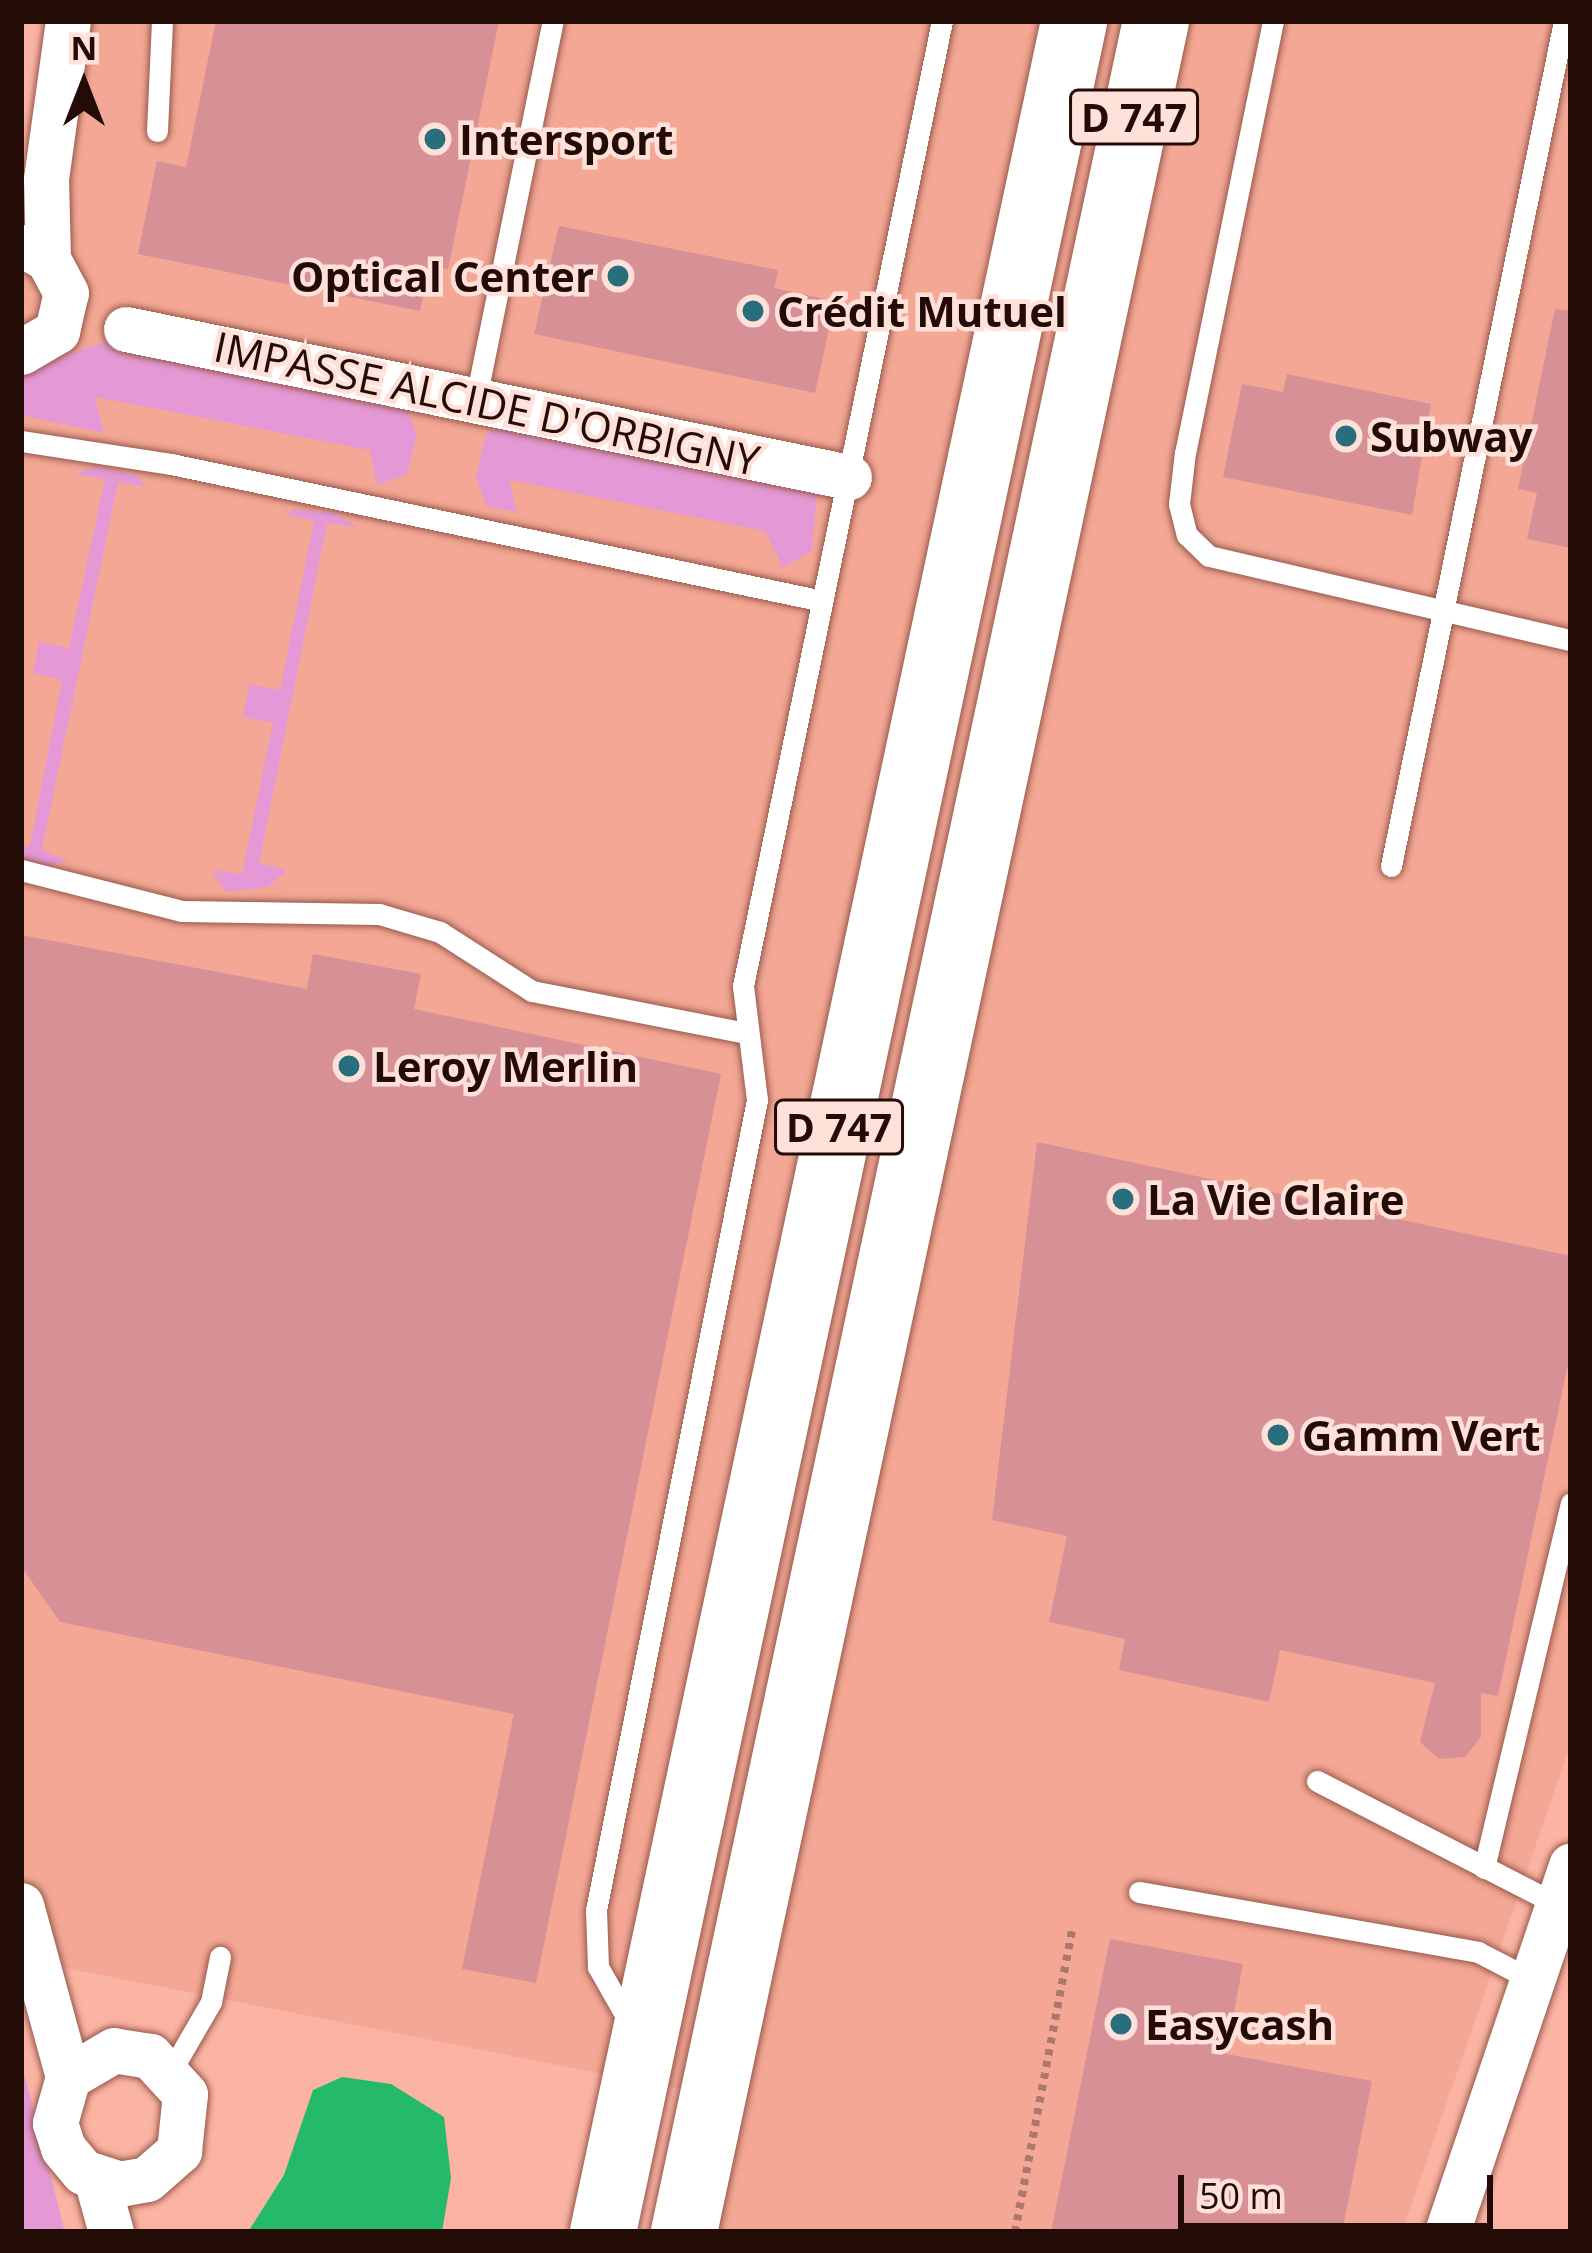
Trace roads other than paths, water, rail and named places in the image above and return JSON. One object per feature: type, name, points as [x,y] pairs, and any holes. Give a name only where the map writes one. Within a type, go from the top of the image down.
[{"type":"highway","name":"D 747","points":[[603,2232],[1074,21]]},
{"type":"highway","name":"D 747","points":[[684,2232],[1156,21]]},
{"type":"street","points":[[43,296],[46,179],[68,21]]},
{"type":"street","points":[[21,220],[46,179]]},
{"type":"street","name":"IMPASSE ALCIDE D'ORBIGNY","points":[[43,296],[126,329],[849,477]]},
{"type":"street","points":[[1447,2232],[1565,1885]]},
{"type":"street","points":[[21,1905],[68,2078],[55,2123],[63,2149],[96,2178],[111,2232]]},
{"type":"street","points":[[42,1986],[114,2050],[150,2056],[171,2071],[189,2122],[179,2151],[147,2179],[138,2232]]},
{"type":"street","points":[[68,2078],[114,2050]]},
{"type":"street","points":[[96,2178],[147,2179]]},
{"type":"lane","points":[[157,131],[162,21]]},
{"type":"lane","points":[[475,403],[553,21]]},
{"type":"lane","points":[[643,2046],[598,1967],[596,1910],[757,1100],[743,986],[818,600],[832,576],[942,21]]},
{"type":"lane","points":[[1273,21],[1184,452],[1187,535],[1209,556],[1444,615],[1571,640]]},
{"type":"lane","points":[[1390,866],[1564,21]]},
{"type":"lane","points":[[21,441],[818,600]]},
{"type":"lane","points":[[21,869],[182,911],[379,914],[440,932],[532,991],[746,1034]]},
{"type":"lane","points":[[1484,1868],[1571,1503]]},
{"type":"lane","points":[[1317,1781],[1484,1868],[1565,1885]]},
{"type":"lane","points":[[1138,1892],[1478,1952],[1532,1980]]},
{"type":"lane","points":[[171,2071],[211,2002],[220,1957]]},
{"type":"place","name":"Intersport","points":[[435,139]]},
{"type":"place","name":"Optical Center","points":[[618,276]]},
{"type":"place","name":"Crédit Mutuel","points":[[753,311]]},
{"type":"place","name":"Subway","points":[[1346,436]]},
{"type":"place","name":"Leroy Merlin","points":[[349,1066]]},
{"type":"place","name":"La Vie Claire","points":[[1123,1199]]},
{"type":"place","name":"Gamm Vert","points":[[1278,1435]]},
{"type":"place","name":"Easycash","points":[[1121,2024]]}]
